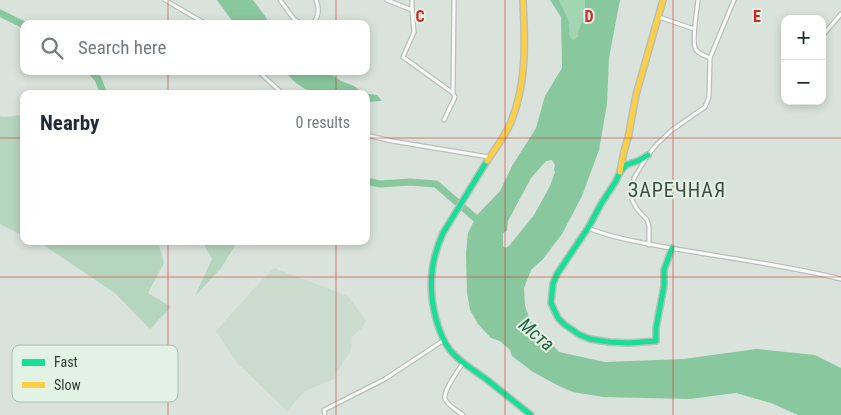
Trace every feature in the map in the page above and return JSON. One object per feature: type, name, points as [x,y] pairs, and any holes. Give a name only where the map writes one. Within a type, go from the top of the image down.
[{"type":"street","points":[[165,0],[199,20]]},
{"type":"street","points":[[280,0],[296,20]]},
{"type":"street","points":[[315,20],[319,6],[316,0]]},
{"type":"street","points":[[387,0],[412,10]]},
{"type":"street","points":[[412,0],[414,32],[403,57],[453,93]]},
{"type":"street","points":[[444,120],[454,97],[454,0]]},
{"type":"street","points":[[523,0],[525,46],[520,96],[515,112],[510,124],[438,242],[430,275],[435,314],[444,340],[450,349],[463,363],[531,415]]},
{"type":"street","points":[[663,0],[636,95],[620,172],[588,228],[557,274],[551,303],[558,318],[580,335],[590,339],[629,343],[656,341],[656,328],[664,286],[664,270],[672,248]]},
{"type":"street","points":[[698,0],[694,46],[696,51],[710,58]]},
{"type":"street","points":[[649,245],[650,226],[632,200],[634,178],[656,144],[672,130],[705,107],[708,97],[710,58],[734,0]]},
{"type":"street","points":[[826,31],[841,14]]},
{"type":"street","points":[[658,16],[694,29]]},
{"type":"street","points":[[262,75],[279,90]]},
{"type":"street","points":[[370,136],[489,157]]},
{"type":"street","points":[[620,172],[626,165],[648,155]]},
{"type":"street","points":[[588,228],[628,241],[841,279]]},
{"type":"street","points":[[325,415],[324,410],[385,379],[444,340]]},
{"type":"street","points":[[463,363],[445,392],[445,398],[449,404],[463,415]]},
{"type":"shaded area","points":[[559,0],[585,0],[585,12],[579,36],[573,40],[569,34],[566,15]]},
{"type":"shaded area","points":[[20,115],[20,234],[0,224],[0,116]]},
{"type":"shaded area","points":[[43,245],[159,245],[164,263],[148,293],[171,307],[150,329],[115,293]]},
{"type":"shaded area","points":[[204,245],[235,245],[221,268],[195,296],[212,259]]},
{"type":"shaded area","points":[[274,268],[348,296],[366,321],[362,328],[352,337],[351,351],[335,375],[336,378],[305,391],[287,411],[237,363],[216,331]]},
{"type":"water","points":[[217,0],[253,0],[268,20],[232,20]]},
{"type":"water","name":"Мста","points":[[550,0],[559,0],[568,21],[569,34],[573,40],[579,36],[578,33],[585,12],[585,0],[620,0],[609,58],[607,104],[599,150],[582,196],[562,234],[543,259],[531,270],[524,288],[525,306],[530,320],[559,352],[605,362],[684,359],[756,349],[815,355],[841,368],[841,415],[798,415],[771,403],[736,393],[690,399],[603,397],[573,392],[533,372],[512,356],[510,350],[500,341],[491,338],[478,324],[470,310],[467,293],[466,253],[468,233],[477,215],[500,191],[512,166],[536,128],[545,96],[562,68],[561,17]],"holes":[[[552,160],[555,165],[555,172],[550,186],[534,215],[509,246],[505,248],[503,246],[503,233],[507,231],[508,221],[531,178],[546,161]]]},
{"type":"water","points":[[288,75],[332,75],[359,90],[307,90]]},
{"type":"water","points":[[370,94],[377,95],[382,101],[370,102]]},
{"type":"waterway","points":[[0,13],[20,23]]},
{"type":"waterway","points":[[94,75],[102,90]]},
{"type":"waterway","points":[[370,182],[380,184],[410,182],[436,184],[481,223]]},
{"type":"traffic: fast","points":[[648,155],[626,165],[620,172],[588,228],[557,274],[553,284],[551,303],[558,318],[580,335],[590,339],[629,343],[656,341],[656,328],[664,286],[664,270],[672,248]]},
{"type":"traffic: fast","points":[[487,161],[443,233],[435,254],[431,286],[433,308],[441,335],[454,354],[531,415]]},
{"type":"traffic: slow","points":[[487,161],[509,127],[520,92],[524,62],[523,0]]},
{"type":"traffic: slow","points":[[620,172],[636,95],[663,0]]},
{"type":"district","name":"ЗАРЕЧНАЯ","points":[[677,190]]}]
